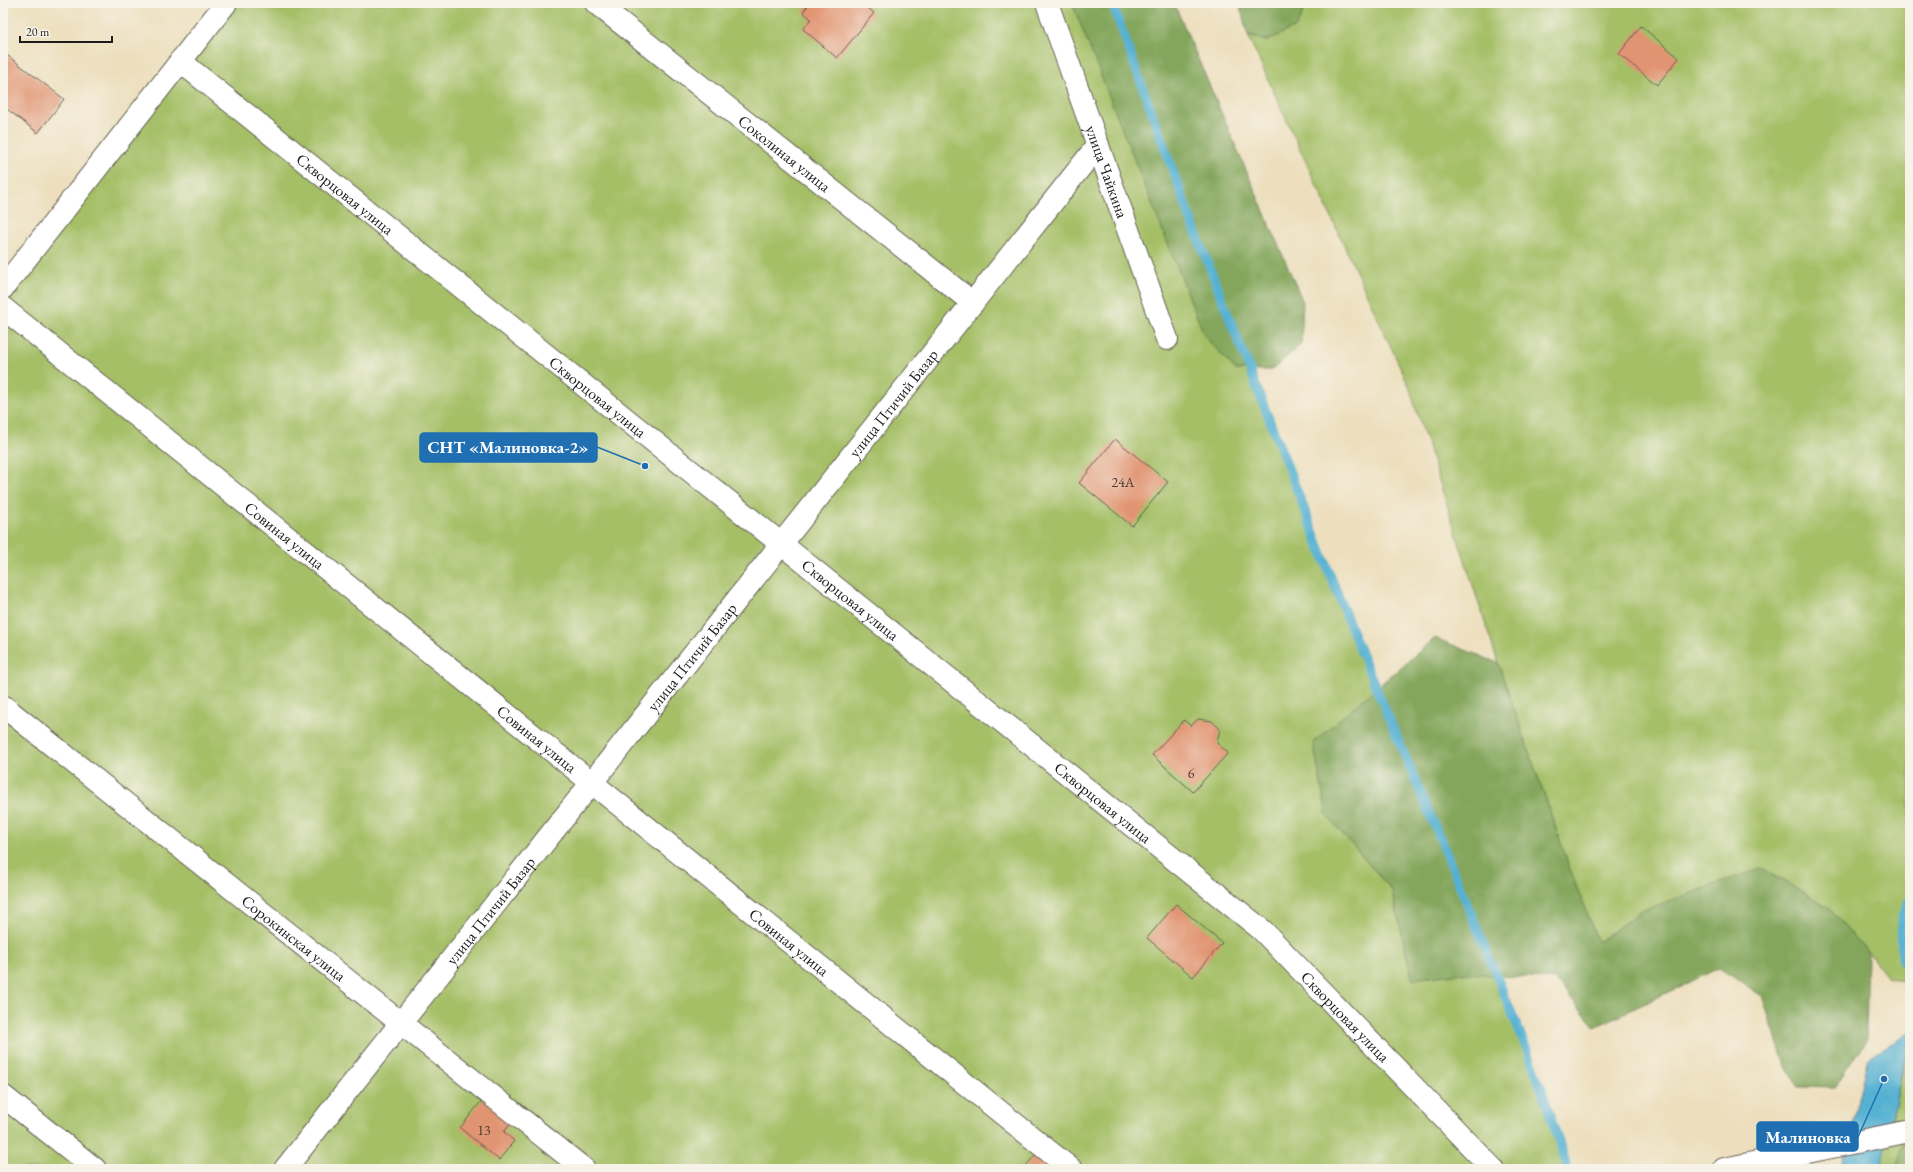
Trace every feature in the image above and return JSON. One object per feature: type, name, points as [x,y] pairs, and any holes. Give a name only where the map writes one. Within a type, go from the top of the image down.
[{"type":"street","points":[[3,288],[226,3]]},
{"type":"street","name":"Соколиная улица","points":[[596,3],[973,303]]},
{"type":"street","name":"улица Чайкина","points":[[1047,3],[1167,339]]},
{"type":"street","name":"Скворцовая улица","points":[[180,61],[1262,930],[1493,1169]]},
{"type":"street","name":"улица Птичий Базар","points":[[285,1169],[1098,145]]},
{"type":"street","name":"Совиная улица","points":[[3,308],[1071,1169]]},
{"type":"street","name":"Сорокинская улица","points":[[3,706],[402,1022],[584,1169]]},
{"type":"street","points":[[3,1096],[95,1169]]},
{"type":"street","points":[[1724,1169],[1910,1131]]},
{"type":"green space","points":[[226,3],[1112,3],[1191,220],[1357,643],[1442,843],[1534,1067],[1568,1169],[3,1169],[3,288]]},
{"type":"green space","points":[[1072,3],[1174,3],[1303,302],[1301,344],[1272,370],[1236,370],[1205,337]]},
{"type":"green space","points":[[1239,3],[1307,3],[1297,26],[1267,41],[1248,36]]},
{"type":"green space","points":[[1307,3],[1910,3],[1910,983],[1887,977],[1868,952],[1641,911],[1598,942],[1577,889],[1498,663],[1408,384],[1248,36],[1267,41],[1296,26]]},
{"type":"green space","points":[[1435,638],[1498,663],[1577,889],[1598,942],[1641,911],[1762,868],[1827,906],[1868,952],[1866,1040],[1834,1088],[1799,1087],[1786,1069],[1762,996],[1719,968],[1595,1027],[1556,980],[1464,973],[1412,979],[1392,891],[1327,816],[1313,742]]},
{"type":"green space","points":[[1910,1037],[1910,1169],[1881,1169]]},
{"type":"green space","points":[[1910,1114],[1910,1169],[1896,1169]]},
{"type":"water","points":[[1910,1033],[1881,1169],[1841,1169],[1868,1057]]},
{"type":"building","points":[[810,3],[862,3],[874,13],[837,58],[803,29],[811,19],[803,12]]},
{"type":"building","points":[[1641,26],[1679,58],[1657,85],[1619,54]]},
{"type":"building","points":[[3,52],[64,99],[38,133],[3,106]]},
{"type":"building","points":[[1115,439],[1168,482],[1132,526],[1079,483]]},
{"type":"building","points":[[1198,719],[1212,721],[1220,729],[1217,743],[1228,753],[1193,792],[1152,755],[1184,720],[1191,726]]},
{"type":"building","points":[[1176,904],[1222,943],[1193,977],[1147,938]]},
{"type":"building","points":[[483,1099],[512,1122],[504,1132],[514,1141],[499,1160],[460,1128]]},
{"type":"building","points":[[1037,1153],[1055,1169],[1023,1169]]},
{"type":"waterway","points":[[1112,3],[1191,220],[1357,643],[1442,843],[1534,1067],[1568,1169]]},
{"type":"waterway","points":[[1910,900],[1901,918],[1902,961],[1910,970]]},
{"type":"place","name":"СНТ «Малиновка-2»","points":[[645,466]]},
{"type":"place","name":"Малиновка","points":[[1884,1079]]}]
